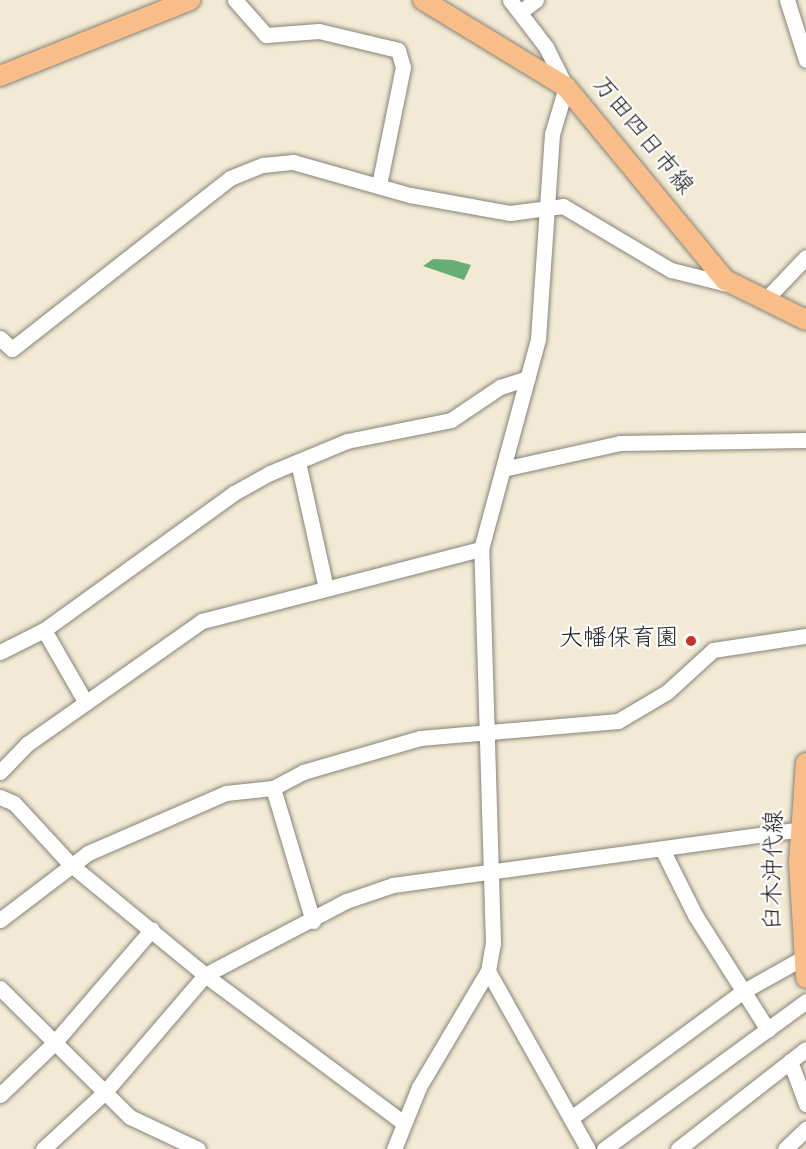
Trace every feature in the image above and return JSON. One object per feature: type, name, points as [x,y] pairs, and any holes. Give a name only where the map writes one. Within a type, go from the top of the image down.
[{"type":"main road","points":[[0,76],[190,0]]},
{"type":"main road","name":"万田四日市線","points":[[423,0],[566,87],[618,144],[696,248],[735,286],[806,320]]},
{"type":"main road","name":"臼木沖代線","points":[[806,762],[801,830],[806,978]]},
{"type":"street","points":[[235,0],[266,35],[319,31],[398,50],[403,67],[379,185]]},
{"type":"street","points":[[394,1149],[401,1121],[488,971],[495,916],[490,735],[481,549],[538,339],[544,206],[552,134],[566,87],[515,6],[536,0]]},
{"type":"street","points":[[787,0],[806,60]]},
{"type":"street","points":[[0,338],[12,349],[230,178],[263,165],[293,162],[379,185],[510,213],[544,206],[563,206],[671,270],[735,286]]},
{"type":"street","points":[[765,300],[806,257]]},
{"type":"street","points":[[0,652],[44,630],[234,493],[347,441],[452,420],[500,387],[528,378]]},
{"type":"street","points":[[503,469],[620,443],[806,440]]},
{"type":"street","points":[[298,462],[326,588]]},
{"type":"street","points":[[0,771],[27,744],[202,621],[481,549]]},
{"type":"street","points":[[44,630],[86,703]]},
{"type":"street","points":[[0,920],[70,864],[226,793],[273,788],[303,772],[420,738],[490,735],[618,721],[667,692],[712,650],[806,636]]},
{"type":"street","points":[[273,788],[313,921]]},
{"type":"street","points":[[0,797],[14,803],[70,864],[152,929],[205,975],[401,1121]]},
{"type":"street","points":[[43,1149],[104,1093],[205,975],[313,921],[346,901],[393,885],[492,870],[663,851],[801,830]]},
{"type":"street","points":[[663,851],[742,992],[768,1030]]},
{"type":"street","points":[[0,1095],[54,1043],[152,929]]},
{"type":"street","points":[[571,1119],[742,992],[804,957]]},
{"type":"street","points":[[488,971],[588,1149]]},
{"type":"street","points":[[0,988],[130,1117],[198,1149]]},
{"type":"street","points":[[604,1149],[806,1001]]},
{"type":"street","points":[[678,1149],[806,1049]]},
{"type":"street","points":[[790,1061],[806,1104]]},
{"type":"street","points":[[785,1149],[806,1128]]},
{"type":"green space","points":[[433,259],[453,260],[471,265],[464,280],[423,266]]},
{"type":"place","name":"大幡保育園","points":[[691,641]]}]
